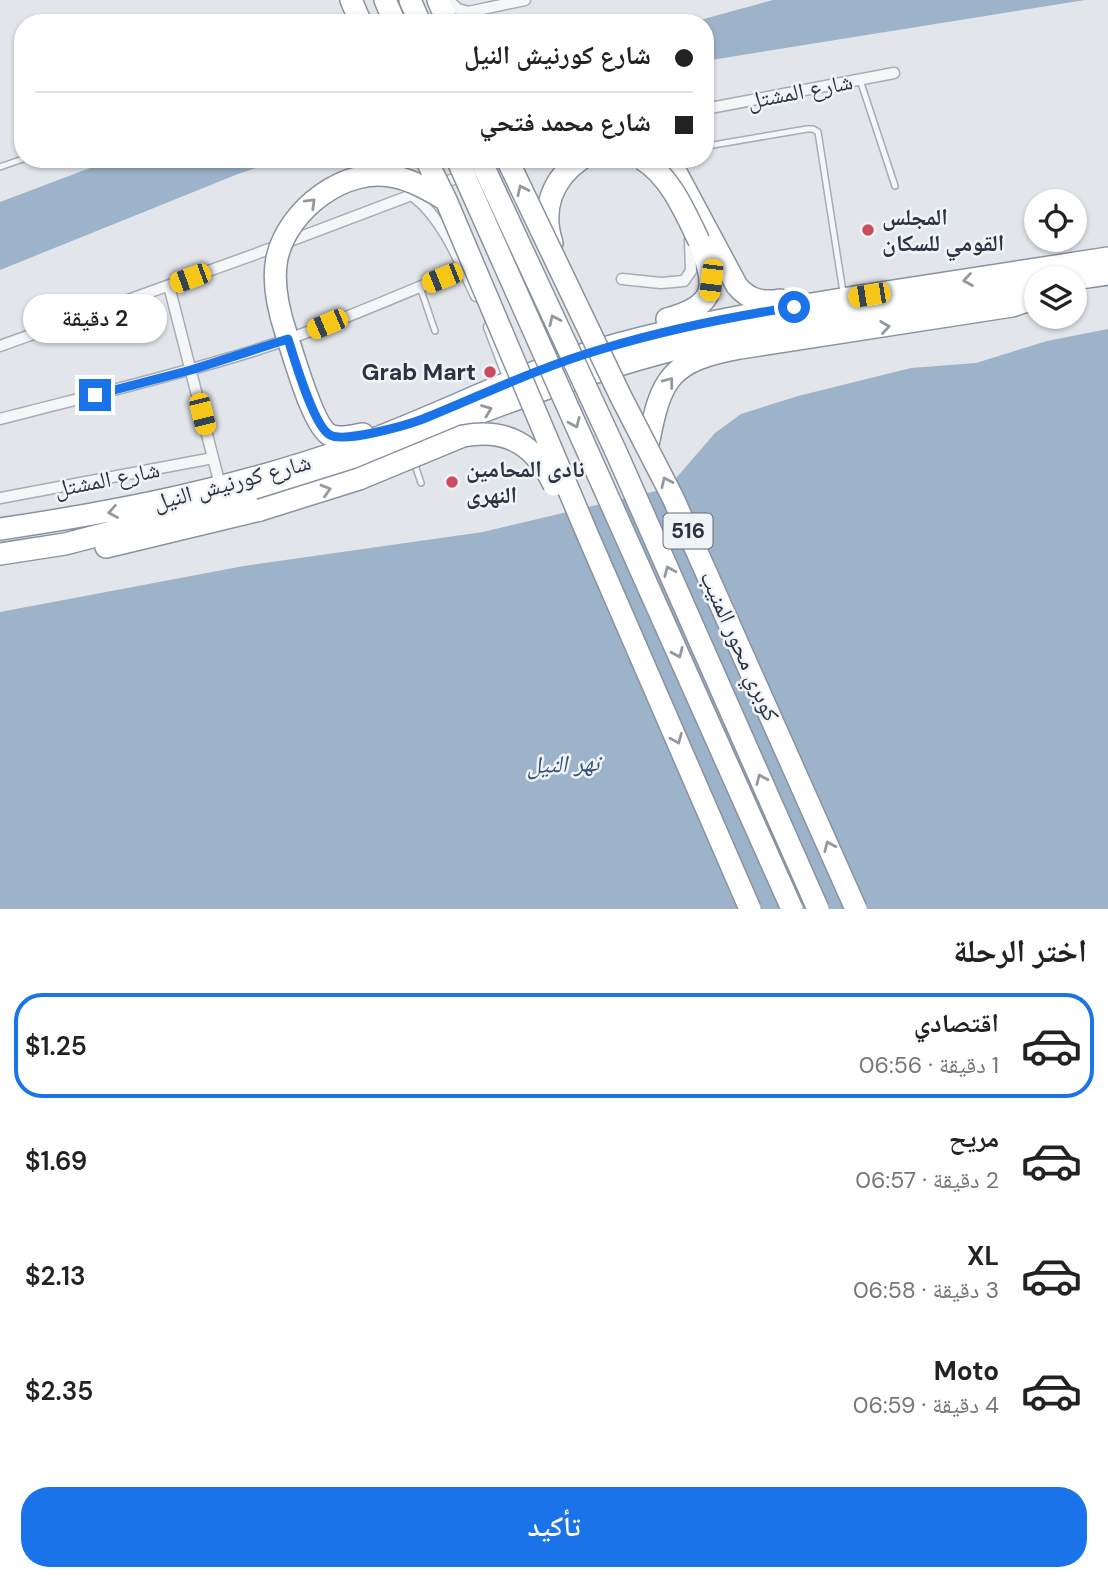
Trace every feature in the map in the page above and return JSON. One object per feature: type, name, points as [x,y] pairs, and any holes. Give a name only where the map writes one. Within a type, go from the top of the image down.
[{"type":"highway","points":[[430,168],[750,909]]},
{"type":"highway","name":"516","points":[[461,168],[792,909]]},
{"type":"highway","name":"كوبري محور المنيب","points":[[484,168],[617,454],[818,909]]},
{"type":"highway","name":"كوبري محور المنيب","points":[[510,168],[621,397],[648,445],[856,909]]},
{"type":"highway","points":[[561,272],[548,227],[549,200],[556,183],[568,168]]},
{"type":"highway","points":[[655,168],[737,286],[750,297],[766,302],[812,295],[842,299]]},
{"type":"highway","points":[[600,349],[636,328],[688,314],[701,307],[709,295],[711,280],[707,261],[708,243],[672,168]]},
{"type":"highway","points":[[403,435],[341,438],[331,436],[322,429],[287,336],[277,299],[277,258],[283,240],[295,220],[324,191],[361,179],[394,176],[446,200]]},
{"type":"highway","name":"شارع كورنيش النيل","points":[[0,554],[46,549],[269,491],[309,478],[510,382],[600,349],[673,329],[749,314],[1108,258]]},
{"type":"highway","points":[[1087,277],[1108,274]]},
{"type":"highway","name":"شارع كورنيش النيل","points":[[0,529],[99,514],[221,489],[403,435],[566,381],[695,344],[816,320],[1024,287]]},
{"type":"highway","points":[[648,445],[659,395],[668,380],[695,359],[740,348],[920,322],[1024,302]]},
{"type":"highway","points":[[46,549],[62,554],[77,553],[260,510],[359,479],[463,436],[492,433],[507,437],[532,451],[545,468],[567,511],[589,538]]},
{"type":"street","points":[[448,0],[458,9],[468,12],[525,0]]},
{"type":"street","name":"شارع المشتل","points":[[714,107],[894,73]]},
{"type":"street","points":[[0,346],[169,286],[483,168]]},
{"type":"street","points":[[622,279],[681,282],[691,271],[692,252],[685,215],[669,180],[655,168]]},
{"type":"street","points":[[412,196],[429,210],[463,269],[510,382]]},
{"type":"street","points":[[0,419],[191,370],[463,269]]},
{"type":"street","points":[[169,286],[221,489]]},
{"type":"street","name":"شارع المشتل","points":[[0,498],[213,458]]},
{"type":"lane","points":[[860,80],[895,186]]},
{"type":"lane","points":[[714,145],[807,129],[818,132],[842,299]]},
{"type":"lane","points":[[420,287],[435,331]]},
{"type":"lane","points":[[403,435],[421,482]]},
{"type":"water","points":[[773,0],[1085,0],[714,60],[714,16]]},
{"type":"water","points":[[90,168],[256,168],[0,270],[0,202]]},
{"type":"water","name":"نهر النيل","points":[[1108,329],[1108,909],[0,909],[0,612],[244,566],[483,532],[660,490],[677,477],[715,433],[741,414],[798,396],[911,368],[976,363],[1047,341]]},
{"type":"place","name":"المجلس القومي للسكان","points":[[868,230]]},
{"type":"place","name":"Grab Mart","points":[[490,372]]},
{"type":"place","name":"نادى المحامين النهرى","points":[[452,482]]},
{"type":"route","points":[[95,395],[191,370],[288,339],[322,429],[331,436],[341,438],[400,428],[494,388],[600,349],[673,329],[794,307]]}]
